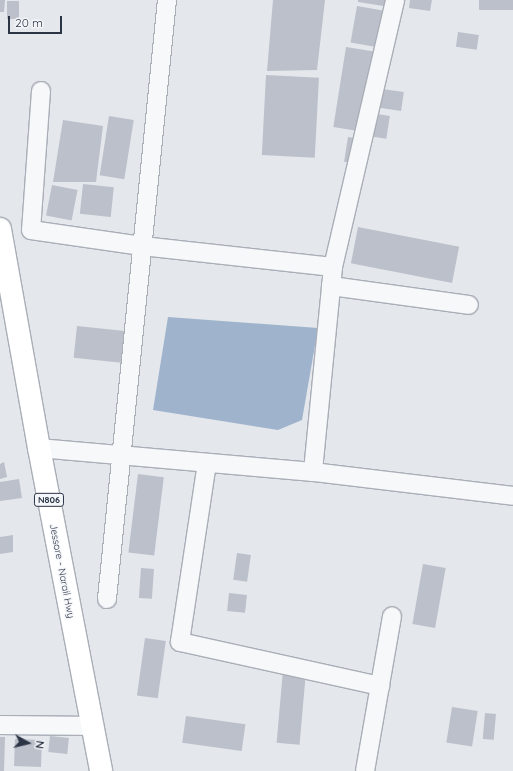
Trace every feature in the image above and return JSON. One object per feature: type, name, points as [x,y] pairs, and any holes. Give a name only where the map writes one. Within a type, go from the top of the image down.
[{"type":"highway","name":"Jessore - Narail Hwy","points":[[0,229],[39,448],[100,771]]},
{"type":"street","points":[[107,599],[168,0]]},
{"type":"street","points":[[313,472],[333,268],[395,0]]},
{"type":"street","points":[[41,91],[31,230],[142,246],[333,268]]},
{"type":"street","points":[[331,286],[469,305]]},
{"type":"street","points":[[39,448],[313,472],[513,496]]},
{"type":"street","points":[[207,463],[180,642],[380,686]]},
{"type":"street","points":[[365,771],[392,616]]},
{"type":"street","points":[[0,725],[91,726]]},
{"type":"water","points":[[168,317],[318,328],[302,420],[278,430],[153,410]]},
{"type":"building","points":[[0,0],[5,0],[4,12],[0,12]]},
{"type":"building","points":[[273,0],[325,0],[317,70],[267,71]]},
{"type":"building","points":[[358,0],[391,0],[390,7],[358,2]]},
{"type":"building","points":[[410,0],[432,0],[430,11],[409,8]]},
{"type":"building","points":[[479,0],[513,0],[513,10],[479,10]]},
{"type":"building","points":[[7,1],[19,1],[19,19],[7,19]]},
{"type":"building","points":[[357,6],[386,11],[379,47],[351,42]]},
{"type":"building","points":[[458,32],[479,35],[477,50],[456,47]]},
{"type":"building","points":[[346,47],[379,52],[366,132],[333,127]]},
{"type":"building","points":[[266,75],[319,78],[315,158],[262,155]]},
{"type":"building","points":[[382,89],[404,92],[401,111],[379,108]]},
{"type":"building","points":[[377,114],[390,116],[386,139],[373,137]]},
{"type":"building","points":[[109,116],[134,120],[124,179],[100,175]]},
{"type":"building","points":[[63,120],[103,126],[96,182],[53,182]]},
{"type":"building","points":[[348,137],[366,140],[362,165],[344,162]]},
{"type":"building","points":[[83,184],[114,187],[111,217],[80,214]]},
{"type":"building","points":[[52,185],[78,190],[72,220],[46,215]]},
{"type":"building","points":[[358,227],[459,247],[452,283],[351,263]]},
{"type":"building","points":[[77,326],[125,331],[121,363],[74,358]]},
{"type":"building","points":[[4,462],[7,477],[0,479],[0,464]]},
{"type":"building","points":[[138,474],[164,477],[154,556],[128,552]]},
{"type":"building","points":[[19,479],[22,498],[0,501],[0,482]]},
{"type":"building","points":[[13,535],[13,552],[0,554],[0,537]]},
{"type":"building","points":[[237,553],[251,555],[247,582],[233,580]]},
{"type":"building","points":[[423,564],[446,568],[435,628],[412,624]]},
{"type":"building","points":[[141,568],[154,569],[152,599],[139,598]]},
{"type":"building","points":[[229,593],[247,595],[245,613],[227,611]]},
{"type":"building","points":[[145,638],[166,641],[158,698],[137,695]]},
{"type":"building","points":[[283,670],[306,672],[300,745],[277,743]]},
{"type":"building","points":[[452,707],[478,711],[472,747],[446,743]]},
{"type":"building","points":[[485,713],[496,714],[494,740],[483,739]]},
{"type":"building","points":[[186,716],[245,724],[242,751],[182,743]]},
{"type":"building","points":[[50,736],[69,738],[67,754],[48,752]]},
{"type":"building","points":[[0,737],[5,737],[4,771],[0,771]]},
{"type":"building","points":[[15,739],[42,740],[41,767],[14,766]]}]
